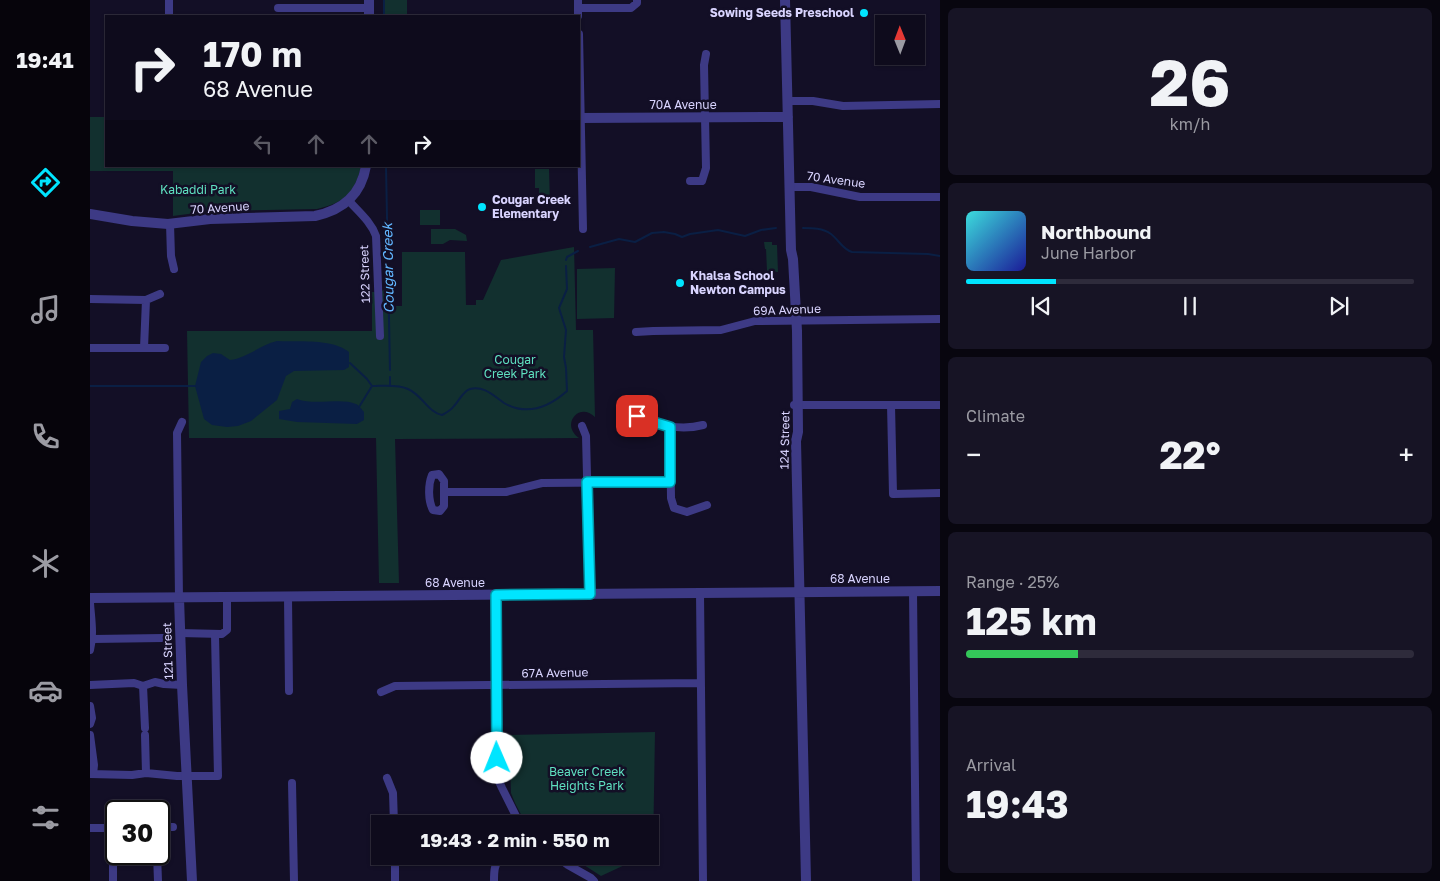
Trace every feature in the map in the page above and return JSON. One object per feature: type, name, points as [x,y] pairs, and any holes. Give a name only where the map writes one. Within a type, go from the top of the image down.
[{"type":"street","points":[[169,0],[169,15]]},
{"type":"street","points":[[578,8],[631,8],[637,3],[637,0]]},
{"type":"street","name":"124 Street","points":[[784,0],[798,432],[796,441],[806,881]]},
{"type":"street","points":[[278,8],[369,8]]},
{"type":"street","points":[[690,181],[702,181],[706,168],[704,66],[706,54]]},
{"type":"street","points":[[787,101],[813,101],[843,106],[940,104]]},
{"type":"street","name":"70A Avenue","points":[[580,118],[788,117]]},
{"type":"street","points":[[580,118],[583,229]]},
{"type":"street","points":[[349,201],[364,177],[366,167]]},
{"type":"street","name":"70 Avenue","points":[[789,187],[811,187],[860,197],[940,197]]},
{"type":"street","name":"70 Avenue","points":[[90,214],[132,221],[170,224],[210,219],[315,216],[329,213],[349,201]]},
{"type":"street","name":"122 Street","points":[[349,201],[369,222],[376,236],[380,336]]},
{"type":"street","points":[[170,224],[171,256],[174,269]]},
{"type":"street","points":[[90,299],[146,300],[160,294]]},
{"type":"street","points":[[144,348],[146,300]]},
{"type":"street","name":"69A Avenue","points":[[636,332],[721,330],[756,322],[794,320],[940,319]]},
{"type":"street","points":[[90,348],[165,348]]},
{"type":"street","points":[[796,405],[940,405]]},
{"type":"street","points":[[891,405],[893,494],[940,493]]},
{"type":"street","points":[[637,416],[670,427],[691,428],[703,425]]},
{"type":"street","name":"121 Street","points":[[182,422],[176,433],[179,598],[192,881]]},
{"type":"street","points":[[582,426],[586,436],[590,594]]},
{"type":"street","points":[[670,427],[670,498],[674,508],[687,512],[707,505]]},
{"type":"street","points":[[444,492],[506,492],[542,483],[670,482]]},
{"type":"street","points":[[913,591],[916,881]]},
{"type":"street","name":"68 Avenue","points":[[90,598],[940,591]]},
{"type":"street","points":[[700,593],[703,881]]},
{"type":"street","points":[[496,595],[498,777],[516,815]]},
{"type":"street","points":[[288,596],[289,691]]},
{"type":"street","points":[[180,633],[222,634],[227,630],[227,597]]},
{"type":"street","points":[[90,602],[90,622],[93,639],[90,650]]},
{"type":"street","points":[[90,736],[94,765],[92,774],[132,775],[146,772],[186,777],[218,776],[215,635]]},
{"type":"street","points":[[93,639],[163,638]]},
{"type":"street","points":[[90,685],[134,683],[143,686],[155,682],[182,685]]},
{"type":"street","name":"67A Avenue","points":[[381,692],[395,686],[700,683]]},
{"type":"street","points":[[143,686],[146,772]]},
{"type":"street","points":[[90,706],[92,718],[90,724]]},
{"type":"street","points":[[387,778],[394,793],[394,815]]},
{"type":"street","points":[[292,783],[294,881]]},
{"type":"street","points":[[90,828],[105,828]]},
{"type":"street","points":[[113,881],[114,865]]},
{"type":"street","points":[[157,865],[158,881]]},
{"type":"street","points":[[394,865],[395,881]]},
{"type":"street","points":[[494,881],[496,865]]},
{"type":"street","points":[[568,865],[594,881]]},
{"type":"green space","points":[[383,0],[407,0],[407,15],[383,15]]},
{"type":"green space","name":"Kabaddi Park","points":[[90,117],[105,117],[105,167],[361,167],[355,184],[346,196],[326,207],[317,209],[211,211],[173,216],[173,171],[90,171]]},
{"type":"green space","points":[[535,169],[549,169],[550,204],[539,204],[539,188],[535,188]]},
{"type":"green space","points":[[420,210],[440,210],[440,225],[420,225]]},
{"type":"green space","points":[[431,229],[455,229],[466,235],[467,241],[450,240],[443,244],[431,244]]},
{"type":"green space","points":[[764,242],[772,242],[772,245],[777,245],[778,272],[767,271]]},
{"type":"green space","name":"Cougar Creek Park","points":[[574,247],[576,330],[593,330],[595,417],[583,412],[578,413],[574,417],[571,421],[571,427],[579,438],[395,439],[399,583],[379,583],[376,438],[189,438],[187,331],[372,331],[372,292],[384,290],[389,285],[391,278],[391,306],[402,306],[402,252],[465,252],[466,305],[476,305],[476,300],[483,300],[501,260]]},
{"type":"green space","points":[[615,268],[614,318],[577,319],[577,269]]},
{"type":"green space","name":"Beaver Creek Heights Park","points":[[655,732],[654,815],[521,815],[511,793],[509,735]]},
{"type":"green space","points":[[584,865],[625,865],[601,876]]},
{"type":"water","points":[[277,341],[314,342],[334,345],[349,352],[349,367],[344,370],[294,371],[286,376],[277,400],[251,421],[238,426],[212,425],[204,419],[195,386],[201,362],[213,353],[221,354],[230,360],[236,359]]},
{"type":"water","points":[[297,399],[312,402],[350,402],[357,405],[364,412],[364,420],[357,424],[297,422],[279,419],[279,411],[290,409],[292,402]]},
{"type":"waterway","name":"Cougar Creek","points":[[384,0],[384,15]]},
{"type":"waterway","name":"Cougar Creek","points":[[386,167],[390,370]]},
{"type":"waterway","name":"Cougar Creek","points":[[590,247],[619,239],[635,242],[652,233],[664,232],[682,237],[718,230],[745,236],[761,230],[776,228]]},
{"type":"waterway","name":"Cougar Creek","points":[[803,228],[828,232],[846,249],[852,252],[940,256]]},
{"type":"waterway","name":"Cougar Creek","points":[[566,260],[567,257],[578,251]]},
{"type":"waterway","name":"Cougar Creek","points":[[359,407],[372,386],[404,387],[417,395],[437,414],[442,415],[453,407],[465,392],[475,388],[484,390],[504,403],[521,409],[537,408],[560,397],[567,391],[564,357],[566,330],[559,308],[567,289],[566,266]]},
{"type":"waterway","name":"Cougar Creek","points":[[350,363],[372,386]]},
{"type":"waterway","name":"Cougar Creek","points":[[390,377],[390,386]]},
{"type":"waterway","name":"Cougar Creek","points":[[90,386],[195,386]]},
{"type":"place","name":"Sowing Seeds Preschool","points":[[864,13]]},
{"type":"place","name":"Cougar Creek Elementary","points":[[482,207]]},
{"type":"place","name":"Khalsa School Newton Campus","points":[[680,283]]},
{"type":"route","points":[[497,758],[496,595],[590,594],[587,482],[670,482],[670,427],[637,416]]}]
